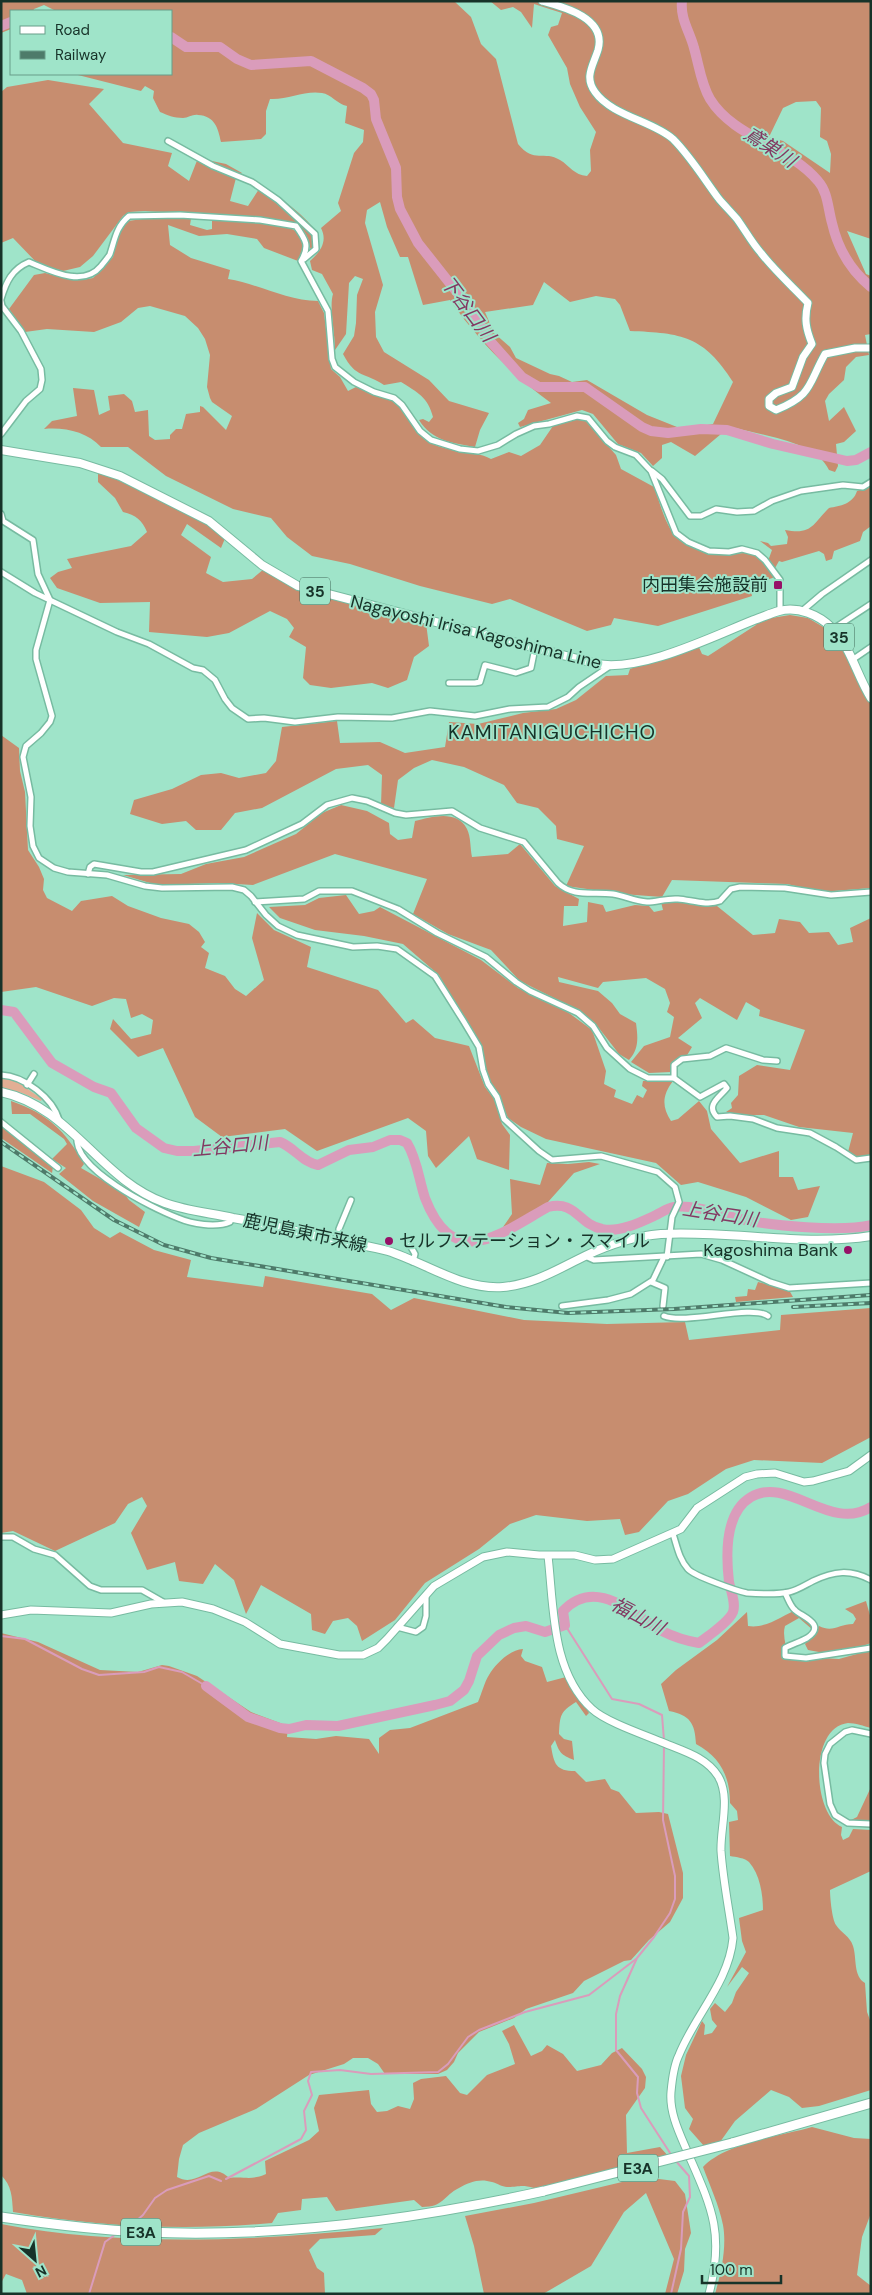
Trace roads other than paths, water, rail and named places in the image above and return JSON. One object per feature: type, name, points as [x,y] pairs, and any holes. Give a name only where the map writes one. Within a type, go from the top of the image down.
[{"type":"highway","name":"E3A","points":[[1,2218],[89,2228],[194,2233],[282,2230],[366,2223],[428,2214],[544,2191],[732,2143],[871,2103]]},
{"type":"main road","name":"Nagayoshi Irisa Kagoshima Line","points":[[1,450],[80,463],[120,476],[209,521],[262,564],[298,586],[610,666],[640,662],[780,610],[802,611],[824,621],[833,629],[869,693]]},
{"type":"main road","name":"鹿児島東市来線","points":[[1,1092],[36,1104],[59,1121],[131,1187],[152,1198],[175,1206],[388,1251],[464,1282],[503,1287],[528,1283],[541,1279],[585,1256],[631,1240],[670,1234],[817,1240],[871,1236]]},
{"type":"street","points":[[542,1],[569,9],[586,18],[593,26],[599,38],[598,48],[588,72],[594,91],[603,102],[671,138],[703,174],[719,199],[736,218],[761,253],[808,303],[805,316],[806,329],[812,344],[803,357],[792,387],[776,393],[770,399],[769,406],[776,410],[799,399],[812,384],[816,369],[825,354],[855,348],[871,348]]},
{"type":"street","points":[[168,140],[213,166],[252,182],[284,206],[315,234],[316,249],[302,261]]},
{"type":"street","points":[[1,434],[26,401],[40,389],[42,380],[41,369],[25,338],[2,306],[1,300],[6,285],[17,267],[29,262],[62,274],[84,277],[94,274],[110,255],[115,234],[129,216],[180,215],[260,220],[296,226],[306,238],[308,246],[302,261],[328,311],[332,359],[336,367],[360,385],[374,392],[394,398],[402,405],[420,431],[431,440],[460,449],[478,451],[498,446],[516,434],[534,426],[583,416],[588,418],[607,441],[615,447],[636,455],[651,471],[662,479],[690,516],[701,516],[716,509],[737,512],[754,511],[772,501],[801,491],[843,485],[863,487],[871,482]]},
{"type":"street","points":[[651,471],[676,533],[688,542],[709,551],[729,552],[742,549],[757,553],[765,560],[780,580],[780,610]]},
{"type":"street","points":[[1,514],[3,521],[34,540],[38,574],[50,600],[36,650],[36,659],[52,716],[50,722],[41,733],[26,746],[23,757],[31,797],[30,816],[33,846],[39,858],[47,865],[68,872],[107,875],[145,886],[162,888],[232,887],[244,890],[278,926],[297,934],[353,947],[377,946],[397,949],[435,976],[479,1048],[488,1084],[497,1097],[504,1120],[514,1130],[552,1160],[600,1156],[658,1172],[674,1186],[678,1202],[672,1218],[665,1257],[652,1282],[624,1297],[562,1306]]},
{"type":"street","points":[[802,611],[822,594],[871,560]]},
{"type":"street","points":[[1,572],[18,584],[50,600],[117,632],[149,644],[193,668],[203,670],[216,680],[225,699],[237,713],[248,719],[264,718],[295,722],[338,717],[385,718],[430,711],[475,716],[510,709],[548,706],[568,697],[579,687],[610,666]]},
{"type":"street","points":[[833,629],[871,604]]},
{"type":"street","points":[[852,660],[871,647]]},
{"type":"street","points":[[449,683],[475,684],[480,682],[485,665],[516,673],[530,668],[535,648]]},
{"type":"street","points":[[88,874],[90,867],[94,864],[141,872],[153,872],[240,852],[302,824],[328,805],[352,798],[406,815],[452,811],[480,828],[524,842],[562,888],[584,895],[599,892],[616,894],[634,901],[675,898],[709,903],[720,901],[731,889],[740,887],[785,888],[831,895],[871,892]]},
{"type":"street","points":[[255,902],[304,898],[319,891],[352,890],[398,908],[437,933],[486,957],[530,991],[578,1013],[593,1026],[607,1048],[630,1069],[648,1078],[674,1078],[700,1097],[718,1085],[726,1085],[727,1088],[714,1100],[714,1113],[717,1117],[730,1116],[753,1119],[777,1128],[810,1133],[836,1146],[856,1160],[871,1158]]},
{"type":"street","points":[[674,1078],[674,1065],[678,1061],[710,1056],[726,1048],[763,1060],[777,1061]]},
{"type":"street","points":[[27,1085],[34,1074]]},
{"type":"street","points":[[1,1075],[12,1077],[48,1100],[55,1110],[59,1121]]},
{"type":"street","points":[[1,1122],[58,1168]]},
{"type":"street","points":[[77,1137],[77,1146],[95,1171],[163,1211],[178,1218],[211,1225],[230,1222],[232,1217]]},
{"type":"street","points":[[338,1241],[339,1229],[351,1200]]},
{"type":"street","points":[[407,1240],[415,1254],[413,1262]]},
{"type":"street","points":[[585,1256],[594,1260],[701,1254],[789,1288],[871,1283]]},
{"type":"street","points":[[652,1282],[665,1288],[663,1306]]},
{"type":"street","points":[[664,1316],[685,1318],[747,1313],[768,1316]]},
{"type":"street","points":[[1,1615],[31,1610],[111,1613],[163,1602],[182,1602],[213,1609],[245,1622],[280,1644],[346,1656],[363,1655],[378,1648],[426,1594],[447,1577],[488,1556],[507,1552],[548,1556],[575,1555],[595,1560],[613,1559],[673,1534],[681,1529],[698,1508],[745,1477],[757,1474],[775,1474],[804,1482],[813,1481],[849,1471],[871,1455]]},
{"type":"street","points":[[673,1534],[682,1561],[689,1571],[739,1590],[756,1593],[784,1593],[842,1572],[857,1572],[871,1580]]},
{"type":"street","points":[[1,1538],[13,1537],[34,1549],[55,1555],[90,1586],[101,1590],[142,1590],[163,1602]]},
{"type":"street","points":[[548,1556],[557,1636],[563,1665],[571,1682],[592,1709],[611,1721],[699,1758],[718,1777],[722,1792],[721,1849],[733,1938],[732,1951],[724,1973],[678,2057],[671,2093],[680,2136],[716,2226],[716,2259],[709,2294]]},
{"type":"street","points":[[784,1593],[796,1612],[808,1617],[814,1627],[809,1637],[785,1648],[785,1656],[806,1658],[871,1648]]},
{"type":"street","points":[[397,1627],[416,1632],[423,1628],[426,1616],[426,1594]]},
{"type":"street","points":[[871,1734],[852,1730],[845,1732],[830,1744],[825,1754],[824,1763],[830,1804],[835,1815],[848,1823],[871,1824]]},
{"type":"waterway","name":"鳶巣川","points":[[682,1],[684,20],[702,81],[710,99],[720,112],[733,123],[792,159],[818,181],[826,195],[841,250],[851,266],[871,287]]},
{"type":"waterway","name":"下谷口川","points":[[1,26],[10,22]]},
{"type":"waterway","name":"下谷口川","points":[[172,38],[186,47],[220,47],[237,59],[251,65],[311,61],[371,94],[374,100],[376,119],[396,168],[397,197],[400,209],[418,243],[474,314],[490,341],[522,377],[539,387],[585,387],[642,427],[651,431],[668,433],[701,429],[727,430],[773,444],[847,461],[856,460],[871,452]]},
{"type":"waterway","name":"上谷口川","points":[[1,1010],[14,1012],[52,1063],[94,1087],[111,1093],[136,1128],[164,1148],[177,1151],[194,1151],[280,1142],[307,1161],[318,1165],[349,1150],[373,1147],[390,1140],[400,1140],[407,1143],[416,1163],[425,1198],[437,1221],[450,1235],[464,1241],[479,1241],[496,1236],[548,1207],[557,1206],[571,1210],[594,1226],[609,1230],[630,1226],[670,1208],[681,1206],[698,1208],[754,1222],[788,1226],[843,1228],[871,1225]]},
{"type":"waterway","name":"福山川","points":[[206,1686],[248,1717],[280,1728],[289,1729],[306,1725],[338,1726],[435,1705],[450,1701],[464,1690],[477,1656],[499,1635],[514,1628],[526,1626],[545,1632],[565,1625],[563,1611],[575,1601],[588,1597],[601,1597],[614,1601],[662,1631],[699,1643],[723,1624],[731,1616],[734,1609],[727,1560],[731,1524],[742,1504],[751,1497],[765,1492],[780,1493],[840,1513],[856,1513],[871,1507]]},
{"type":"waterway","points":[[565,1625],[612,1699],[639,1704],[662,1715],[664,1740]]},
{"type":"waterway","points":[[1,1636],[25,1639],[82,1669],[99,1675],[144,1672],[159,1667],[182,1672],[206,1686]]},
{"type":"waterway","points":[[664,1745],[663,1820],[675,1876],[675,1899],[670,1913],[637,1958],[620,1996],[616,2014],[616,2050],[638,2077],[637,2093],[641,2108],[672,2156]]},
{"type":"waterway","points":[[226,2179],[301,2139],[306,2130],[304,2111],[312,2095],[308,2081],[311,2072],[340,2070],[371,2074],[438,2072],[448,2064],[468,2037],[479,2030],[525,2012],[589,1995],[636,1959]]},
{"type":"waterway","points":[[671,2294],[681,2249],[683,2212],[690,2197],[689,2176],[675,2160]]},
{"type":"waterway","points":[[129,2227],[143,2215],[155,2198],[167,2190],[209,2176],[221,2181]]},
{"type":"waterway","points":[[89,2294],[105,2242],[116,2234]]},
{"type":"railway","points":[[1,1142],[114,1220],[164,1245],[211,1258],[506,1307],[568,1313],[674,1309],[871,1295]]},
{"type":"railway","points":[[793,1307],[871,1303]]},
{"type":"place","name":"内田集会施設前","points":[[778,585]]},
{"type":"place","name":"セルフステーション・スマイル","points":[[389,1241]]},
{"type":"place","name":"Kagoshima Bank","points":[[848,1250]]},
{"type":"district","name":"KAMITANIGUCHICHO","points":[[552,732]]}]
